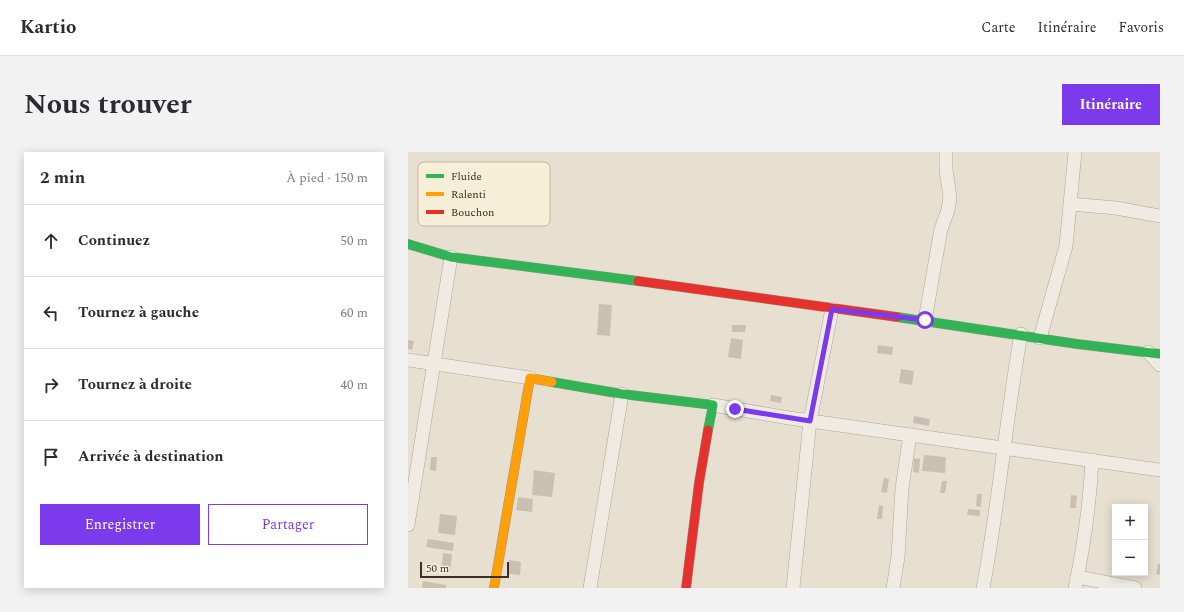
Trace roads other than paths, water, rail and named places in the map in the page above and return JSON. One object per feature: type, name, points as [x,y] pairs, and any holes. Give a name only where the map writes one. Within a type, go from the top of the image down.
[{"type":"street","points":[[925,320],[934,276],[940,229],[948,210],[950,197],[946,170],[946,152]]},
{"type":"street","points":[[1040,338],[1066,246],[1075,152]]},
{"type":"street","points":[[1071,204],[1116,208],[1160,216]]},
{"type":"street","points":[[408,244],[451,257],[669,285],[1154,353],[1160,365]]},
{"type":"street","points":[[408,525],[413,458],[434,363],[451,257]]},
{"type":"street","points":[[793,588],[810,421],[832,309]]},
{"type":"street","points":[[983,588],[991,545],[1004,447],[1022,334]]},
{"type":"street","points":[[408,360],[530,378],[622,394],[713,405],[810,421],[1160,470]]},
{"type":"street","points":[[494,588],[530,378]]},
{"type":"street","points":[[590,588],[622,394]]},
{"type":"street","points":[[686,588],[692,550],[699,484],[713,405]]},
{"type":"street","points":[[893,588],[898,557],[902,488],[910,435]]},
{"type":"street","points":[[1092,460],[1090,499],[1076,583],[1135,588]]}]
